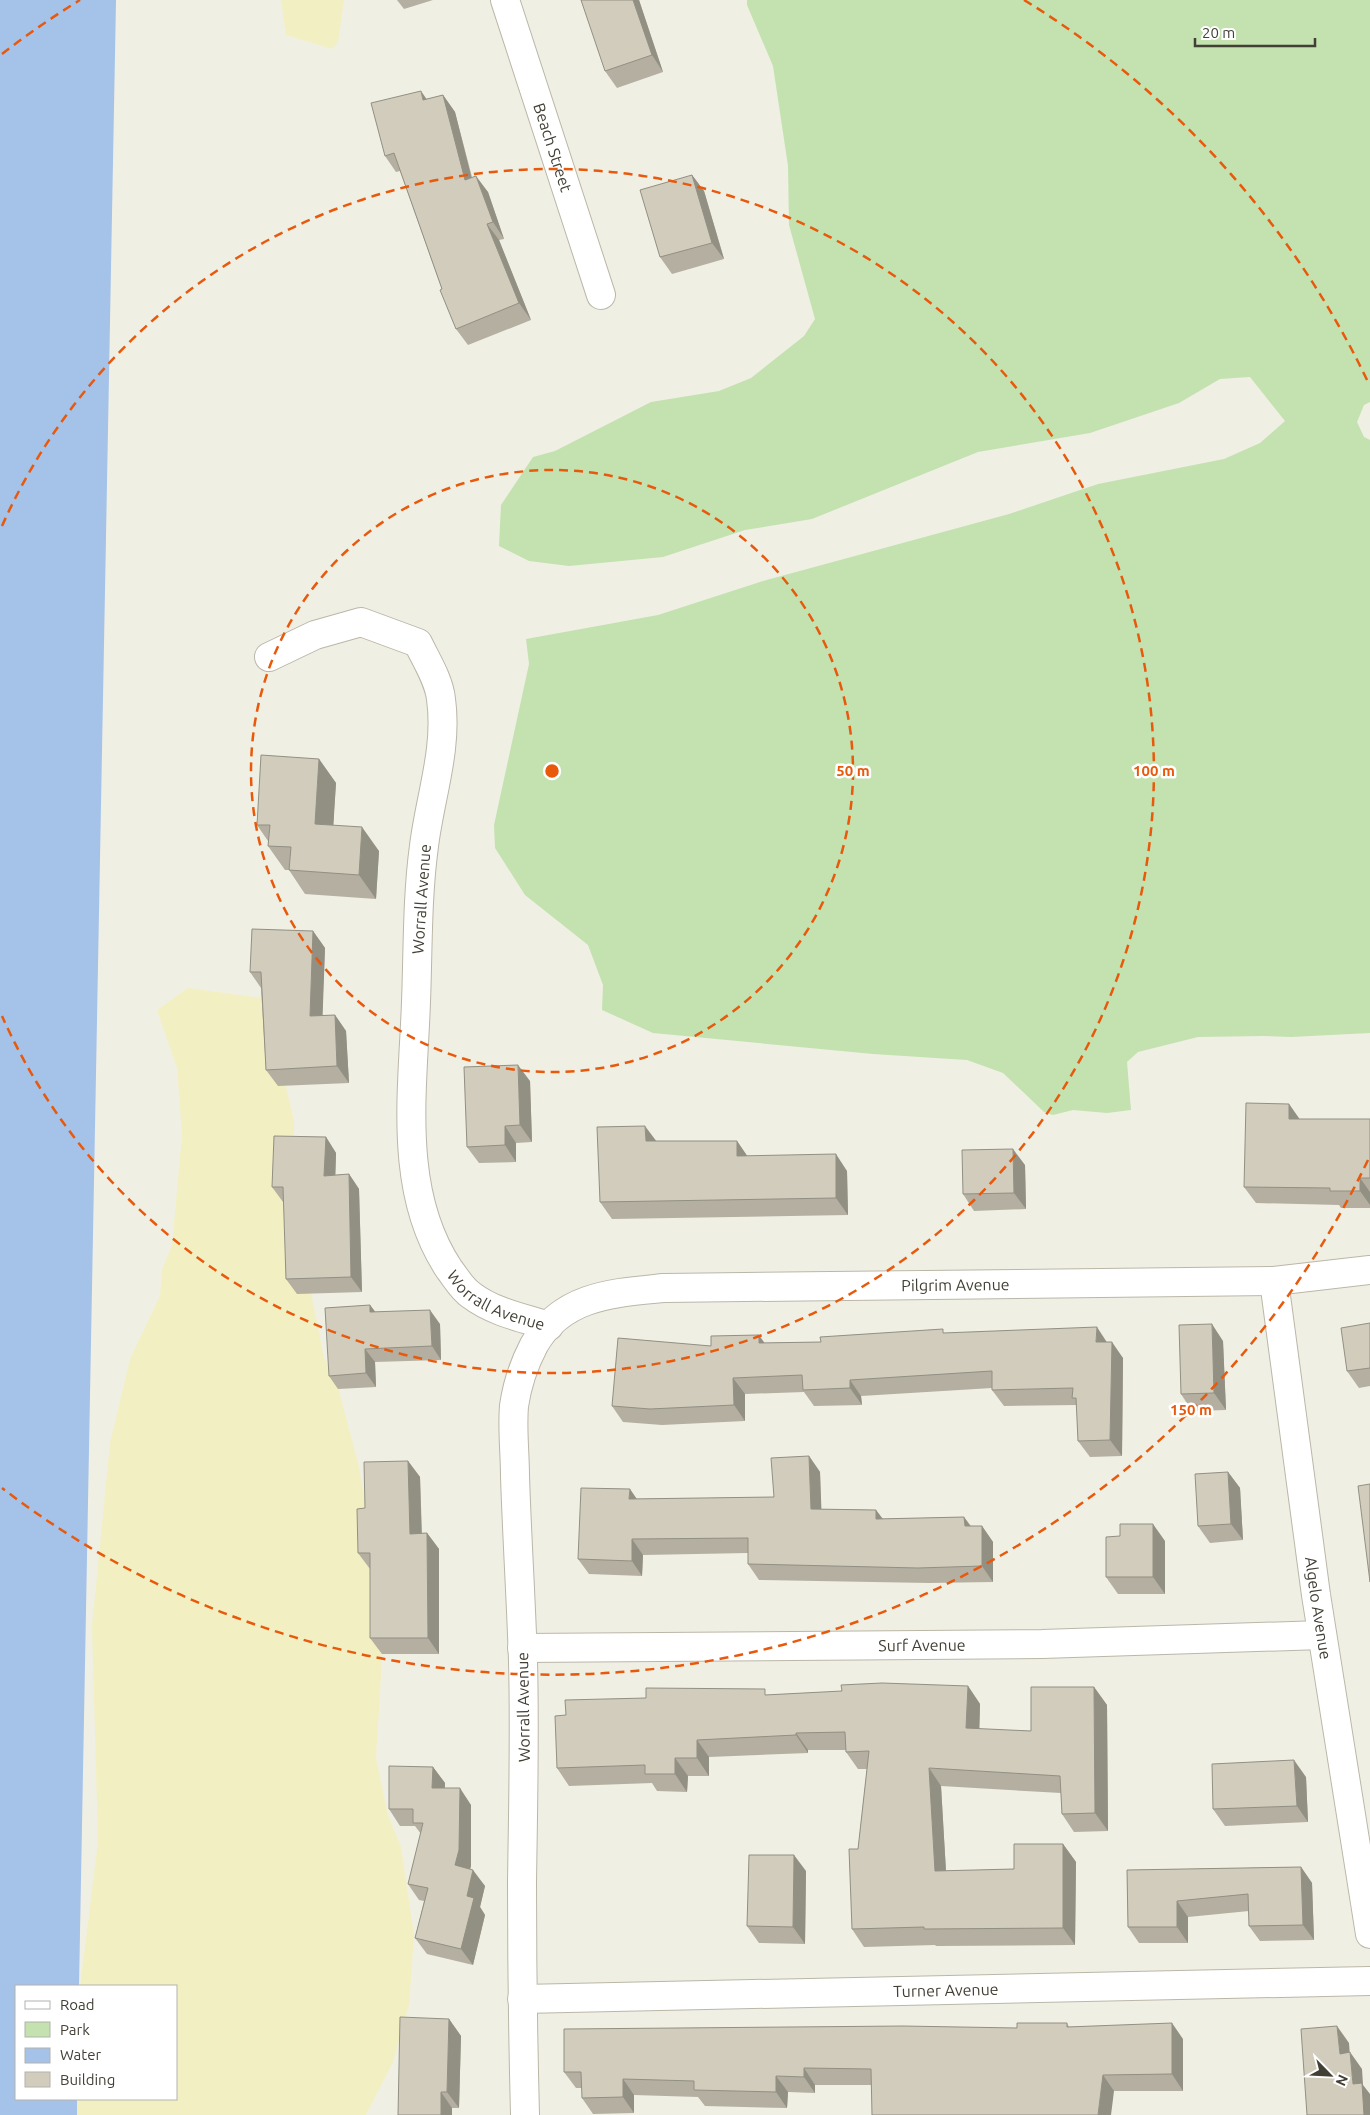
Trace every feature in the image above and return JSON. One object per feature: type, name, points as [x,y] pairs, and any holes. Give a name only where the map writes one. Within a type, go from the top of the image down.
[{"type":"street","name":"Beach Street","points":[[505,0],[601,295]]},
{"type":"street","name":"Worrall Avenue","points":[[269,657],[315,635],[361,622],[418,643],[435,679],[441,698],[442,746],[424,846],[419,908],[411,1104],[412,1140],[417,1177],[424,1214],[436,1248],[458,1281],[471,1295],[494,1308],[549,1326],[536,1343],[526,1363],[518,1383],[514,1407],[524,1763],[522,1999],[526,2115]]},
{"type":"street","name":"Pilgrim Avenue","points":[[549,1326],[575,1306],[590,1299],[614,1293],[664,1288],[739,1289],[1274,1281],[1370,1270]]},
{"type":"street","name":"Algelo Avenue","points":[[1274,1281],[1322,1635],[1370,1934]]},
{"type":"street","name":"Surf Avenue","points":[[522,1648],[1042,1644],[1322,1635]]},
{"type":"street","name":"Turner Avenue","points":[[522,1999],[1370,1981]]},
{"type":"green space","points":[[747,0],[1370,0],[1370,402],[1364,405],[1357,422],[1364,437],[1370,440],[1370,1033],[1291,1037],[1198,1037],[1138,1052],[1127,1062],[1131,1110],[1107,1113],[1073,1110],[1053,1115],[1044,1112],[1003,1073],[967,1060],[873,1054],[653,1033],[602,1010],[603,985],[588,945],[525,895],[495,848],[494,825],[529,664],[526,639],[658,615],[763,581],[1009,514],[1098,484],[1224,459],[1260,443],[1285,421],[1250,377],[1220,379],[1179,403],[1090,433],[978,452],[812,519],[745,530],[663,557],[569,566],[529,561],[499,546],[501,505],[533,457],[555,451],[651,402],[719,391],[751,378],[804,336],[815,319],[789,225],[788,166],[773,66],[747,5]]},
{"type":"sand","points":[[281,0],[344,0],[338,42],[332,49],[286,35]]},
{"type":"sand","points":[[188,988],[276,1000],[278,1053],[294,1121],[294,1176],[306,1267],[324,1358],[337,1383],[358,1463],[373,1544],[384,1626],[376,1758],[388,1815],[401,1847],[414,1935],[409,2005],[393,2062],[366,2115],[68,2115],[68,2100],[178,2100],[178,1985],[80,1985],[98,1841],[92,1626],[110,1443],[130,1359],[160,1296],[162,1270],[172,1245],[182,1135],[177,1068],[157,1010]]},
{"type":"water","points":[[0,0],[116,0],[79,1985],[15,1985],[15,2100],[77,2100],[77,2115],[0,2115]]},
{"type":"building","points":[[581,0],[633,0],[652,55],[605,71]]},
{"type":"building","points":[[421,91],[423,100],[443,95],[465,180],[476,176],[493,222],[487,224],[519,303],[456,329],[440,290],[442,289],[394,153],[385,156],[371,103]]},
{"type":"building","points":[[692,175],[712,243],[660,257],[640,190]]},
{"type":"building","points":[[261,755],[319,759],[315,824],[362,827],[359,875],[289,870],[291,847],[268,846],[270,825],[257,825]]},
{"type":"building","points":[[252,929],[313,931],[310,1016],[335,1015],[337,1066],[266,1070],[261,972],[250,972]]},
{"type":"building","points":[[518,1065],[520,1125],[505,1126],[505,1145],[467,1147],[464,1067]]},
{"type":"building","points":[[1246,1103],[1289,1104],[1289,1119],[1370,1119],[1370,1178],[1360,1178],[1360,1191],[1330,1191],[1330,1188],[1244,1187]]},
{"type":"building","points":[[645,1126],[646,1141],[737,1141],[737,1156],[836,1154],[836,1198],[600,1202],[597,1127]]},
{"type":"building","points":[[274,1136],[326,1137],[324,1176],[349,1174],[351,1277],[286,1279],[283,1187],[272,1187]]},
{"type":"building","points":[[1013,1149],[1014,1193],[963,1194],[962,1150]]},
{"type":"building","points":[[370,1305],[370,1312],[430,1310],[432,1346],[365,1349],[366,1373],[329,1376],[325,1308]]},
{"type":"building","points":[[1370,1323],[1370,1368],[1347,1371],[1341,1328]]},
{"type":"building","points":[[1212,1324],[1214,1393],[1181,1394],[1179,1325]]},
{"type":"building","points":[[1097,1327],[1096,1342],[1112,1342],[1110,1440],[1078,1441],[1076,1398],[1072,1398],[1073,1388],[992,1390],[992,1371],[850,1380],[850,1388],[803,1390],[802,1375],[733,1378],[734,1405],[650,1409],[612,1406],[618,1338],[711,1346],[711,1336],[759,1335],[759,1343],[821,1342],[820,1337],[943,1329],[943,1333]]},
{"type":"building","points":[[809,1456],[811,1509],[876,1510],[876,1519],[964,1517],[965,1526],[982,1526],[982,1566],[918,1568],[748,1564],[748,1538],[632,1539],[632,1561],[578,1559],[581,1488],[630,1489],[629,1499],[774,1497],[771,1458]]},
{"type":"building","points":[[408,1461],[410,1534],[427,1533],[428,1638],[370,1638],[370,1553],[358,1553],[357,1509],[365,1508],[364,1462]]},
{"type":"building","points":[[1228,1472],[1231,1524],[1198,1526],[1195,1474]]},
{"type":"building","points":[[1370,1484],[1370,1582],[1358,1486]]},
{"type":"building","points":[[1120,1524],[1153,1524],[1153,1577],[1106,1577],[1106,1537],[1120,1536]]},
{"type":"building","points":[[882,1683],[968,1686],[966,1728],[1031,1731],[1031,1687],[1094,1687],[1095,1813],[1062,1814],[1060,1776],[929,1768],[935,1871],[1014,1869],[1014,1844],[1063,1844],[1063,1928],[924,1929],[924,1927],[852,1929],[849,1849],[858,1849],[869,1751],[846,1752],[845,1732],[796,1733],[796,1735],[697,1740],[697,1758],[675,1758],[675,1774],[645,1774],[645,1765],[557,1768],[555,1716],[566,1715],[565,1700],[646,1698],[646,1688],[765,1689],[765,1695],[842,1691],[841,1685]]},
{"type":"building","points":[[1294,1760],[1297,1806],[1213,1809],[1212,1764]]},
{"type":"building","points":[[389,1766],[433,1767],[432,1788],[460,1788],[459,1850],[455,1865],[473,1870],[467,1896],[474,1898],[461,1949],[415,1938],[428,1888],[408,1884],[423,1823],[413,1823],[413,1809],[389,1809]]},
{"type":"building","points":[[749,1855],[794,1855],[793,1927],[747,1926]]},
{"type":"building","points":[[1301,1867],[1303,1925],[1249,1926],[1248,1894],[1177,1901],[1177,1927],[1128,1927],[1127,1870]]},
{"type":"building","points":[[400,2017],[449,2019],[447,2092],[441,2092],[441,2115],[398,2115]]},
{"type":"building","points":[[1017,2023],[1067,2023],[1067,2027],[1172,2023],[1172,2074],[1103,2075],[1098,2115],[872,2115],[871,2069],[804,2068],[804,2077],[776,2076],[776,2092],[694,2090],[694,2081],[623,2079],[623,2097],[582,2098],[581,2072],[564,2072],[564,2029],[903,2026],[1017,2028]]},
{"type":"building","points":[[1337,2026],[1340,2054],[1350,2052],[1353,2084],[1362,2083],[1364,2115],[1307,2115],[1301,2029]]}]
